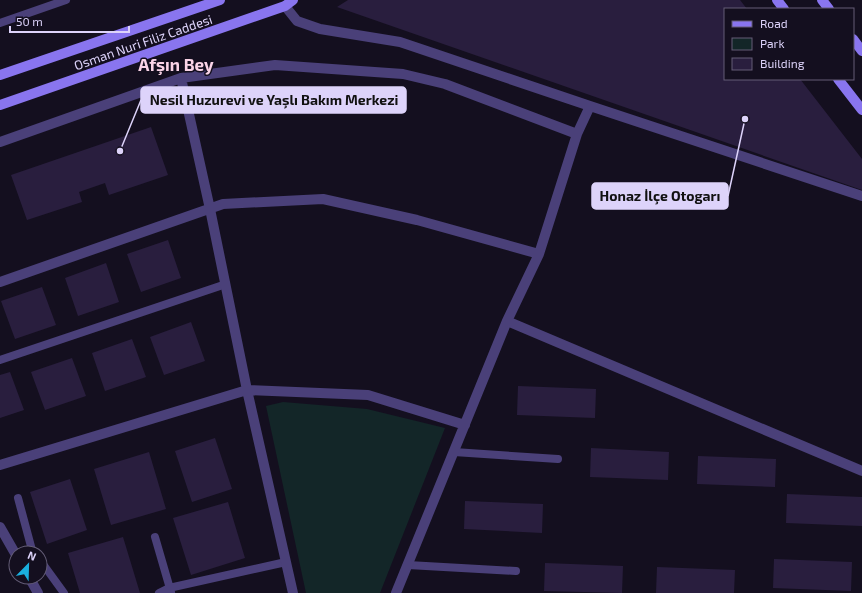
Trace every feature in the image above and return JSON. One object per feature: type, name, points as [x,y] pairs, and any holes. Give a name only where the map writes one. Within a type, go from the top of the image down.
[{"type":"street","name":"Osman Nuri Filiz Caddesi","points":[[0,75],[220,0]]},
{"type":"street","name":"Osman Nuri Filiz Caddesi","points":[[0,105],[284,6],[293,0]]},
{"type":"street","points":[[777,0],[783,8]]},
{"type":"street","points":[[822,0],[828,8]]},
{"type":"street","points":[[284,6],[297,21],[320,29],[400,42],[862,196]]},
{"type":"street","points":[[854,40],[862,50]]},
{"type":"street","points":[[0,142],[181,78],[274,65],[403,74],[445,84],[577,134]]},
{"type":"street","points":[[181,78],[226,284],[247,390],[293,593]]},
{"type":"street","points":[[839,80],[862,110]]},
{"type":"street","points":[[396,593],[507,321],[539,254],[577,134],[590,106]]},
{"type":"street","points":[[0,282],[223,204],[323,199],[416,220],[539,254]]},
{"type":"street","points":[[507,321],[862,471]]},
{"type":"street","points":[[0,466],[247,390],[368,394],[465,425]]},
{"type":"street","points":[[0,528],[10,545]]},
{"type":"lane","points":[[0,22],[66,0]]},
{"type":"lane","points":[[0,360],[226,284]]},
{"type":"lane","points":[[454,452],[558,459]]},
{"type":"lane","points":[[18,498],[31,545]]},
{"type":"lane","points":[[155,538],[170,590]]},
{"type":"lane","points":[[158,593],[286,562]]},
{"type":"lane","points":[[408,565],[516,571]]},
{"type":"lane","points":[[48,571],[64,593]]},
{"type":"green space","points":[[283,402],[367,409],[445,428],[380,593],[306,593],[266,406]]},
{"type":"building","points":[[348,0],[740,0],[746,8],[724,8],[724,80],[801,80],[862,159],[862,190],[337,7]]},
{"type":"building","points":[[151,127],[168,175],[109,195],[105,183],[79,192],[82,202],[27,220],[11,175]]},
{"type":"building","points":[[168,240],[181,278],[141,292],[127,254]]},
{"type":"building","points":[[106,263],[119,302],[78,316],[65,278]]},
{"type":"building","points":[[42,287],[56,325],[15,339],[1,301]]},
{"type":"building","points":[[191,322],[205,361],[164,375],[150,337]]},
{"type":"building","points":[[132,339],[146,377],[105,391],[92,353]]},
{"type":"building","points":[[72,358],[86,396],[45,410],[31,372]]},
{"type":"building","points":[[10,372],[24,410],[0,418],[0,375]]},
{"type":"building","points":[[518,386],[596,389],[595,418],[517,415]]},
{"type":"building","points":[[215,438],[232,489],[192,502],[175,451]]},
{"type":"building","points":[[591,448],[669,452],[668,480],[590,477]]},
{"type":"building","points":[[149,452],[166,509],[111,525],[94,469]]},
{"type":"building","points":[[698,456],[776,459],[775,487],[697,484]]},
{"type":"building","points":[[70,479],[87,530],[47,544],[30,492]]},
{"type":"building","points":[[787,494],[862,497],[862,526],[786,523]]},
{"type":"building","points":[[465,501],[543,504],[542,533],[464,529]]},
{"type":"building","points":[[228,502],[245,558],[191,575],[173,518]]},
{"type":"building","points":[[123,537],[140,593],[80,593],[68,553]]},
{"type":"building","points":[[774,559],[852,562],[851,591],[773,588]]},
{"type":"building","points":[[545,563],[623,566],[622,593],[544,591]]},
{"type":"building","points":[[657,567],[735,570],[734,593],[656,593]]},
{"type":"place","name":"Honaz İlçe Otogarı","points":[[745,119]]},
{"type":"place","name":"Nesil Huzurevi ve Yaşlı Bakım Merkezi","points":[[120,151]]},
{"type":"district","name":"Afşın Bey","points":[[176,64]]}]
